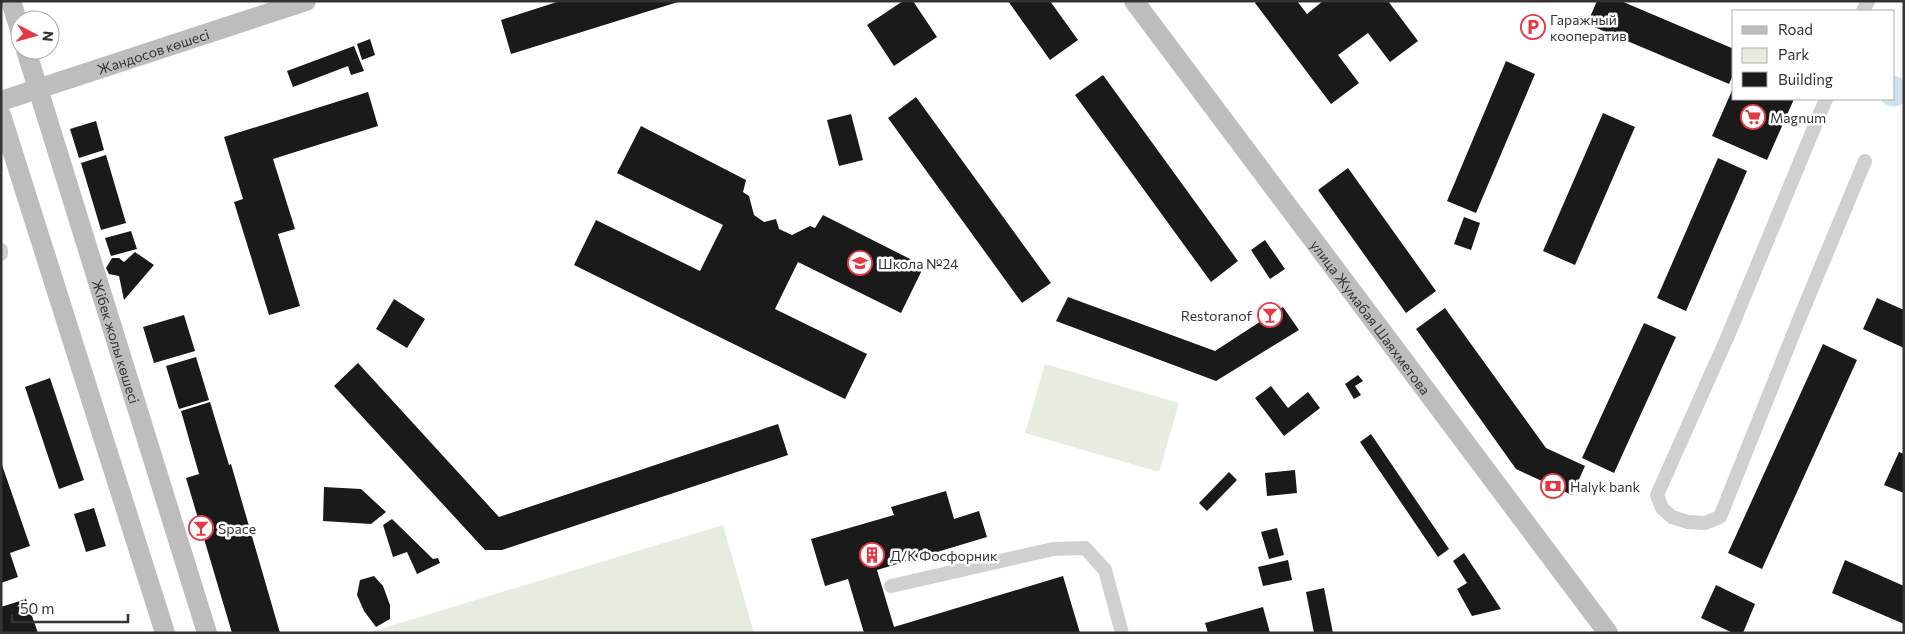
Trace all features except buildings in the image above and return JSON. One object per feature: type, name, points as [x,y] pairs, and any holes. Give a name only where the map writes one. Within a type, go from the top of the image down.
[{"type":"main road","name":"Жандосов көшесі","points":[[1,102],[306,1]]},
{"type":"main road","name":"улица Жумабая Шаяхметова","points":[[1134,1],[1608,633]]},
{"type":"main road","name":"Жібек жолы көшесі","points":[[29,60],[207,633]]},
{"type":"main road","points":[[1,114],[165,633]]},
{"type":"street","points":[[1826,100],[1727,338],[1658,495],[1662,508],[1672,517],[1688,522],[1705,524],[1720,517],[1798,322],[1865,162]]},
{"type":"street","points":[[891,586],[1053,549],[1085,548],[1105,570],[1122,633]]},
{"type":"green space","points":[[1045,364],[1179,403],[1159,472],[1025,433]]},
{"type":"green space","points":[[723,525],[754,633],[367,633]]},
{"type":"water","points":[[1895,75],[1904,79],[1904,103],[1894,106],[1881,100],[1895,100]]},
{"type":"place","name":"Гаражный кооператив","points":[[1533,27]]},
{"type":"place","name":"Magnum","points":[[1753,117]]},
{"type":"place","name":"Школа №24","points":[[860,263]]},
{"type":"place","name":"Restoranof","points":[[1270,315]]},
{"type":"place","name":"Halyk bank","points":[[1553,486]]},
{"type":"place","name":"Space","points":[[201,528]]},
{"type":"place","name":"Д/К Фосфорник","points":[[872,555]]}]
